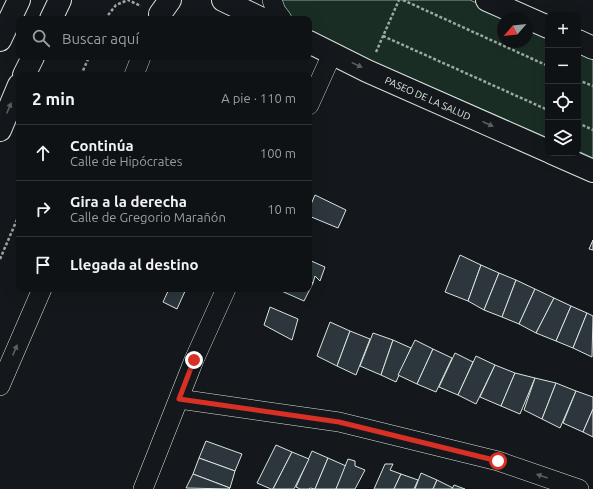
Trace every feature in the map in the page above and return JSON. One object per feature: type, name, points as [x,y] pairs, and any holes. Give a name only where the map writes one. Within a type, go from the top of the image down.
[{"type":"main road","points":[[0,40],[19,0]]},
{"type":"main road","points":[[52,16],[60,0]]},
{"type":"main road","points":[[223,0],[256,16]]},
{"type":"main road","points":[[487,0],[545,27]]},
{"type":"main road","points":[[581,42],[593,48]]},
{"type":"main road","name":"PASEO DE LA SALUD","points":[[312,44],[367,71],[545,150]]},
{"type":"main road","points":[[26,72],[32,60]]},
{"type":"main road","points":[[0,130],[16,93]]},
{"type":"main road","points":[[559,156],[593,171]]},
{"type":"street","points":[[272,0],[280,16]]},
{"type":"street","points":[[312,98],[332,54]]},
{"type":"street","points":[[135,72],[140,60]]},
{"type":"street","points":[[0,386],[41,292]]},
{"type":"street","points":[[143,489],[194,360],[225,292]]},
{"type":"street","points":[[179,399],[339,422],[498,461],[572,488]]},
{"type":"path","points":[[107,16],[116,5],[128,0],[163,8]]},
{"type":"path","points":[[367,71],[399,0]]},
{"type":"path","points":[[403,0],[545,65]]},
{"type":"path","points":[[383,36],[545,109]]},
{"type":"path","points":[[82,72],[88,60]]},
{"type":"path","points":[[581,81],[593,86]]},
{"type":"path","points":[[581,124],[593,130]]},
{"type":"path","points":[[0,259],[16,222]]},
{"type":"green space","points":[[279,0],[470,0],[497,12],[497,48],[533,48],[533,29],[545,35],[545,137],[334,45],[312,33],[312,16],[288,16]]},
{"type":"green space","points":[[581,51],[593,57],[593,158],[581,152]]},
{"type":"building","points":[[315,195],[346,210],[338,228],[312,217],[312,202]]},
{"type":"building","points":[[593,240],[593,250],[589,249]]},
{"type":"building","points":[[460,255],[481,265],[468,301],[445,292]]},
{"type":"building","points":[[312,261],[325,267],[320,281],[315,276],[313,283]]},
{"type":"building","points":[[481,265],[499,273],[484,310],[468,301]]},
{"type":"building","points":[[499,273],[516,280],[502,317],[484,310]]},
{"type":"building","points":[[516,280],[535,289],[519,324],[502,317]]},
{"type":"building","points":[[535,289],[554,298],[536,333],[519,324]]},
{"type":"building","points":[[168,292],[185,292],[177,309],[163,302]]},
{"type":"building","points":[[284,292],[308,292],[304,301]]},
{"type":"building","points":[[554,298],[571,306],[556,341],[536,333]]},
{"type":"building","points":[[571,306],[587,313],[573,348],[556,341]]},
{"type":"building","points":[[270,307],[298,319],[292,340],[264,325]]},
{"type":"building","points":[[587,313],[593,316],[592,357],[573,348]]},
{"type":"building","points":[[330,322],[350,331],[337,366],[317,356]]},
{"type":"building","points":[[350,331],[370,339],[356,375],[337,366]]},
{"type":"building","points":[[373,333],[393,340],[381,375],[360,366]]},
{"type":"building","points":[[393,340],[411,348],[396,382],[381,375]]},
{"type":"building","points":[[415,340],[433,349],[417,384],[398,375]]},
{"type":"building","points":[[433,349],[452,358],[436,392],[417,384]]},
{"type":"building","points":[[455,353],[473,362],[458,395],[439,387]]},
{"type":"building","points":[[476,356],[495,365],[476,404],[458,395]]},
{"type":"building","points":[[495,365],[515,373],[501,406],[480,397]]},
{"type":"building","points":[[515,373],[535,378],[520,414],[501,406]]},
{"type":"building","points":[[535,378],[556,383],[542,419],[524,410]]},
{"type":"building","points":[[556,383],[576,391],[560,428],[542,419]]},
{"type":"building","points":[[576,391],[593,397],[593,409],[583,432],[563,423]]},
{"type":"building","points":[[593,409],[593,437],[583,432]]},
{"type":"building","points":[[206,441],[242,454],[235,471],[199,458]]},
{"type":"building","points":[[276,445],[292,452],[273,489],[271,489],[257,483]]},
{"type":"building","points":[[312,451],[328,458],[315,489],[300,489],[296,487]]},
{"type":"building","points":[[292,452],[309,459],[294,489],[273,489]]},
{"type":"building","points":[[199,458],[235,471],[230,488],[193,474]]},
{"type":"building","points":[[328,458],[346,466],[336,489],[315,489]]},
{"type":"building","points":[[348,459],[355,461],[355,466],[365,470],[355,489],[336,489]]},
{"type":"building","points":[[385,464],[393,464],[390,470],[401,474],[394,489],[374,489]]},
{"type":"building","points":[[421,473],[437,480],[433,489],[415,489]]},
{"type":"building","points":[[193,474],[230,488],[186,488]]},
{"type":"building","points":[[401,474],[418,480],[414,489],[394,489]]},
{"type":"building","points":[[437,480],[453,488],[433,489]]},
{"type":"building","points":[[454,485],[465,489],[452,489]]},
{"type":"route","points":[[194,360],[179,399],[339,422],[498,461]]}]
